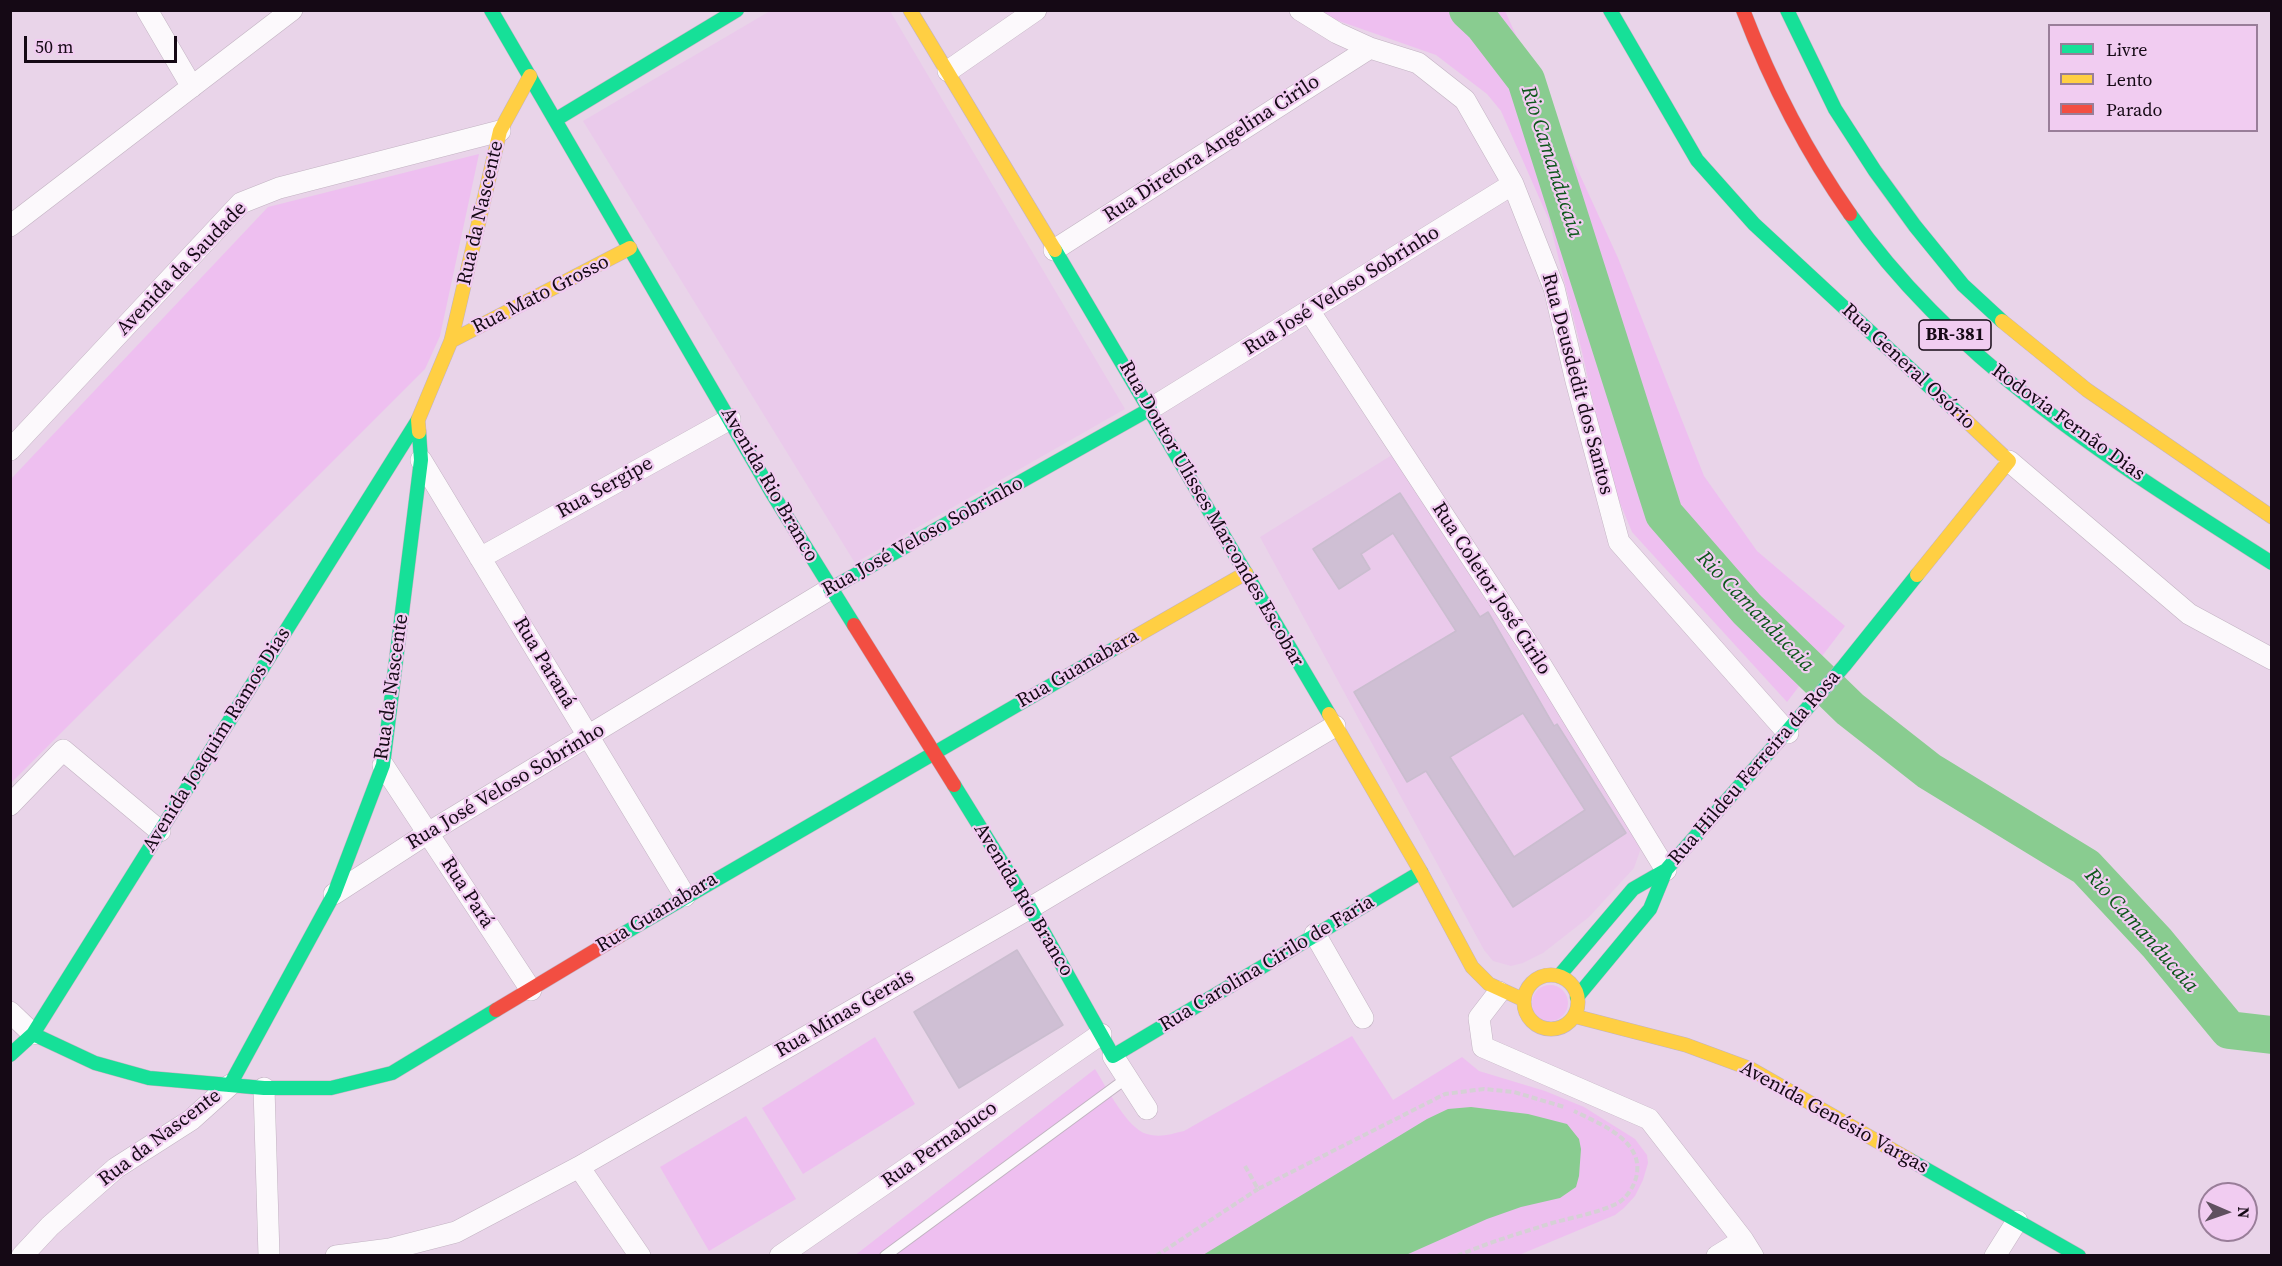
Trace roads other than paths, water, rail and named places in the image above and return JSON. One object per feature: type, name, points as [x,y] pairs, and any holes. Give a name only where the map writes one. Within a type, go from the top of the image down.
[{"type":"main road","name":"Avenida Rio Branco","points":[[491,10],[772,493],[1030,908],[1113,1056]]},
{"type":"main road","name":"Rua Doutor Ulisses Marcondes Escobar","points":[[910,10],[1150,409],[1421,872],[1472,967],[1480,979],[1499,992],[1524,1000]]},
{"type":"main road","name":"Rua General Osório","points":[[1610,10],[1697,160],[1754,224],[2009,461]]},
{"type":"main road","name":"Rodovia Fernão Dias","points":[[1743,10],[1752,36],[1786,109],[1826,181],[1874,248],[1935,316],[1994,371],[2190,511],[2271,563]]},
{"type":"main road","name":"Rodovia Fernão Dias","points":[[1787,10],[1835,109],[1901,208],[1963,285],[2015,333],[2087,390],[2271,517]]},
{"type":"main road","points":[[555,120],[731,12]]},
{"type":"main road","name":"Rua da Nascente","points":[[230,1085],[334,894],[383,765],[421,460],[418,420],[451,341],[500,131],[530,76]]},
{"type":"main road","name":"Rua Mato Grosso","points":[[451,341],[630,248]]},
{"type":"main road","name":"Rua José Veloso Sobrinho","points":[[830,589],[1150,409]]},
{"type":"main road","name":"Avenida Joaquim Ramos Dias","points":[[10,1055],[33,1034],[418,420]]},
{"type":"main road","name":"Rua Hildeu Ferreira da Rosa","points":[[1577,997],[1650,909],[1666,870],[1788,733],[2009,461]]},
{"type":"main road","name":"Rua Guanabara","points":[[33,1034],[95,1063],[149,1078],[264,1088],[331,1088],[392,1073],[685,896],[1245,573]]},
{"type":"main road","points":[[1559,976],[1633,889],[1666,870]]},
{"type":"main road","name":"Rua Carolina Cirilo de Faria","points":[[1113,1056],[1421,872]]},
{"type":"main road","points":[[1546,975],[1559,976],[1570,983],[1577,997],[1578,1006],[1574,1016],[1560,1028],[1543,1028],[1535,1024],[1528,1017],[1524,1000],[1526,991],[1538,978],[1546,975]]},
{"type":"main road","name":"Avenida Genésio Vargas","points":[[1574,1016],[1686,1045],[1751,1069],[2079,1256]]},
{"type":"street","points":[[147,10],[192,87]]},
{"type":"street","points":[[10,226],[292,10]]},
{"type":"street","points":[[948,71],[1036,10]]},
{"type":"street","name":"Rua Deusdedit dos Santos","points":[[1300,10],[1337,33],[1370,48],[1418,63],[1465,100],[1513,184],[1554,288],[1619,542],[1788,733]]},
{"type":"street","name":"Rua Diretora Angelina Cirilo","points":[[1054,250],[1370,48]]},
{"type":"street","name":"Avenida da Saudade","points":[[10,450],[242,203],[279,188],[500,131]]},
{"type":"street","name":"Rua José Veloso Sobrinho","points":[[1150,409],[1310,312],[1513,184]]},
{"type":"street","name":"Rua Coletor José Cirilo","points":[[1310,312],[1530,647],[1666,870]]},
{"type":"street","name":"Rua Sergipe","points":[[480,558],[730,419]]},
{"type":"street","name":"Rua Paraná","points":[[421,460],[685,896]]},
{"type":"street","name":"Rua General Osório","points":[[2009,461],[2189,614],[2271,659]]},
{"type":"street","name":"Rua José Veloso Sobrinho","points":[[334,894],[428,833],[830,589]]},
{"type":"street","name":"Rua Minas Gerais","points":[[336,1256],[390,1249],[456,1232],[579,1167],[1030,908],[1335,726]]},
{"type":"street","points":[[10,805],[63,750],[160,831]]},
{"type":"street","name":"Rua Pará","points":[[383,765],[531,990]]},
{"type":"street","points":[[1315,934],[1363,1018]]},
{"type":"street","points":[[1499,992],[1479,1018],[1484,1047],[1649,1119],[1748,1248],[1717,1256]]},
{"type":"street","points":[[10,1012],[33,1034]]},
{"type":"street","name":"Rua Pernabuco","points":[[780,1256],[1101,1034]]},
{"type":"street","name":"Avenida Rio Branco","points":[[1113,1056],[1147,1109]]},
{"type":"street","name":"Rua da Nascente","points":[[22,1256],[50,1226],[116,1168],[191,1120],[230,1085]]},
{"type":"street","points":[[264,1088],[269,1256]]},
{"type":"street","points":[[579,1167],[640,1256]]},
{"type":"street","points":[[1995,1256],[2017,1221]]},
{"type":"lane","points":[[885,1256],[1127,1078]]},
{"type":"waterway","name":"Rio Camanducaia","points":[[1468,10],[1483,24],[1526,80],[1664,514],[1747,609],[1850,709],[1929,771],[2086,867],[2157,943],[2229,1030],[2272,1035]]}]
